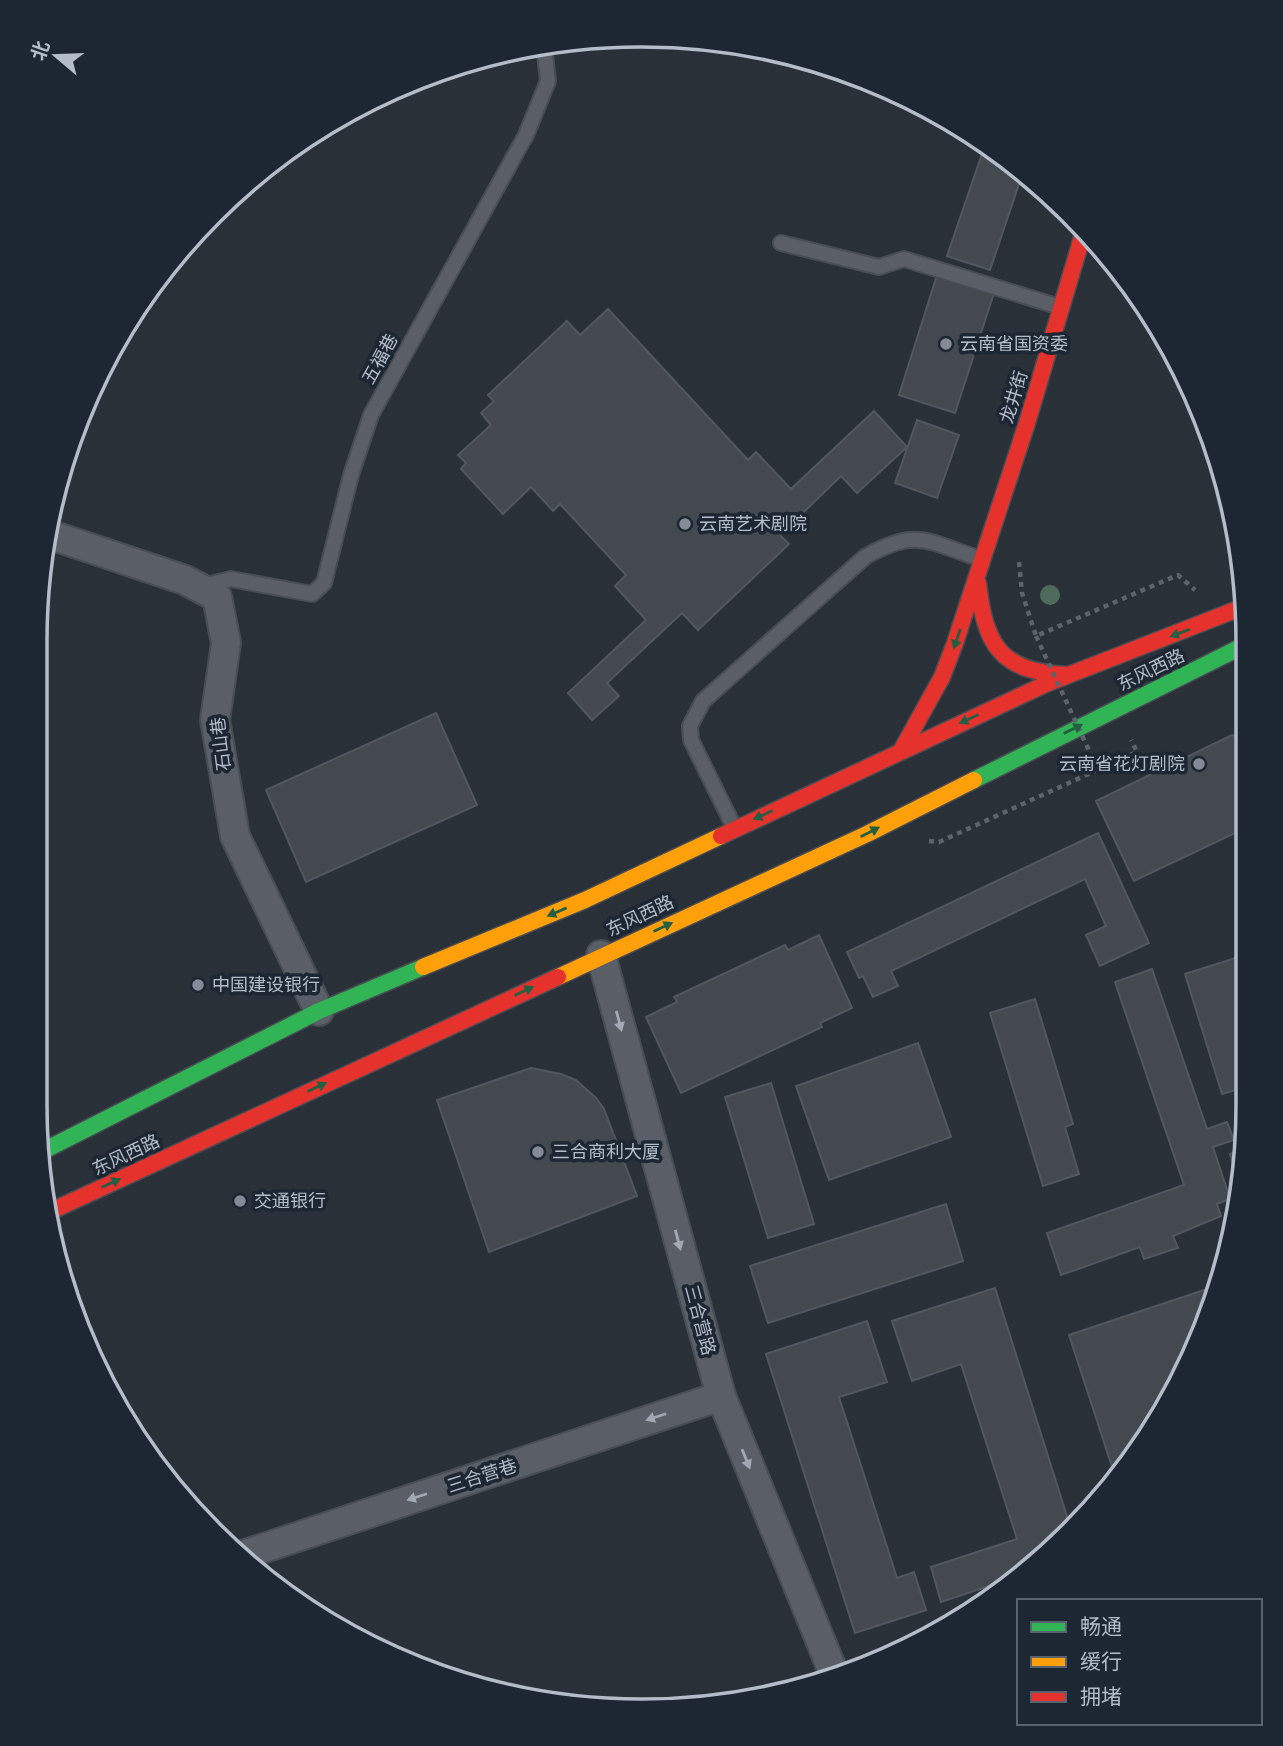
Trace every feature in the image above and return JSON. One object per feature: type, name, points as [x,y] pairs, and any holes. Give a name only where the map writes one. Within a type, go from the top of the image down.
[{"type":"main road","name":"龙井街","points":[[901,751],[942,677],[1027,423],[1081,242]]},
{"type":"main road","points":[[979,566],[981,619],[989,641],[1003,656],[1020,666],[1051,676],[1068,675]]},
{"type":"main road","name":"东风西路","points":[[49,1148],[319,1011],[585,900],[1068,675],[1234,610]]},
{"type":"main road","name":"东风西路","points":[[57,1208],[867,834],[1236,650]]},
{"type":"street","name":"石山巷","points":[[57,537],[198,587],[217,597],[226,643],[215,720],[235,836],[319,1011]]},
{"type":"street","name":"三合营路","points":[[601,955],[721,1396],[831,1668]]},
{"type":"street","name":"三合营巷","points":[[251,1552],[721,1396]]},
{"type":"lane","name":"五福巷","points":[[198,587],[231,579],[312,594],[324,583],[351,475],[371,415],[526,135],[548,81],[545,55]]},
{"type":"lane","points":[[781,243],[880,267],[904,259],[1062,307]]},
{"type":"lane","points":[[734,829],[691,740],[690,726],[703,701],[865,557],[888,543],[914,538],[979,566]]},
{"type":"path","points":[[1020,555],[1022,593],[1036,636],[1098,770]]},
{"type":"path","points":[[1036,636],[1178,575]]},
{"type":"path","points":[[939,842],[1137,752]]},
{"type":"building","points":[[982,154],[1019,183],[990,270],[947,256]]},
{"type":"building","name":"云南省国资委","points":[[937,275],[994,293],[955,413],[899,395]]},
{"type":"building","name":"云南艺术剧院","points":[[608,309],[748,460],[756,452],[791,489],[874,411],[907,447],[857,493],[841,476],[780,535],[789,544],[698,630],[682,613],[607,683],[619,696],[592,720],[568,693],[646,620],[615,586],[626,575],[560,504],[553,511],[531,487],[503,514],[461,469],[466,463],[458,455],[491,425],[481,413],[494,401],[488,395],[567,321],[580,335]]},
{"type":"building","points":[[917,420],[959,435],[937,498],[895,483]]},
{"type":"building","points":[[436,713],[477,805],[306,882],[266,790]]},
{"type":"building","points":[[1232,735],[1236,736],[1236,832],[1134,881],[1096,801]]},
{"type":"building","points":[[1098,833],[1149,943],[1100,966],[1086,935],[1106,926],[1085,879],[891,971],[898,986],[873,997],[863,976],[859,978],[847,952]]},
{"type":"building","points":[[819,935],[852,1008],[820,1023],[822,1027],[681,1093],[646,1017],[677,1002],[674,997],[785,945],[788,950]]},
{"type":"building","points":[[1236,958],[1236,1090],[1222,1094],[1185,974]]},
{"type":"building","points":[[1152,969],[1207,1129],[1227,1122],[1234,1140],[1213,1147],[1229,1195],[1228,1200],[1217,1204],[1221,1216],[1173,1236],[1178,1248],[1144,1259],[1140,1247],[1061,1275],[1047,1233],[1184,1185],[1115,982]]},
{"type":"building","points":[[1035,999],[1073,1124],[1065,1127],[1079,1174],[1043,1186],[990,1013]]},
{"type":"building","points":[[918,1043],[951,1137],[829,1180],[796,1086]]},
{"type":"building","name":"三合商利大厦","points":[[531,1068],[576,1080],[596,1098],[604,1109],[637,1196],[489,1252],[437,1100]]},
{"type":"building","points":[[771,1083],[814,1224],[768,1238],[725,1097]]},
{"type":"building","points":[[946,1204],[963,1261],[768,1323],[750,1266]]},
{"type":"building","points":[[995,1288],[1068,1519],[990,1586],[941,1602],[931,1567],[1017,1539],[961,1364],[912,1381],[892,1321]]},
{"type":"building","points":[[1206,1289],[1191,1332],[1156,1402],[1112,1467],[1069,1335]]},
{"type":"building","points":[[867,1321],[887,1382],[839,1397],[897,1578],[914,1572],[926,1610],[855,1633],[766,1354]]},
{"type":"traffic: fast","points":[[974,780],[1236,649]]},
{"type":"traffic: fast","points":[[49,1148],[319,1011],[423,967]]},
{"type":"traffic: slow","points":[[558,977],[867,834],[974,780]]},
{"type":"traffic: slow","points":[[423,967],[585,900],[721,836]]},
{"type":"traffic: jam","points":[[901,751],[942,677],[955,643],[1027,423],[1081,242]]},
{"type":"traffic: jam","points":[[978,583],[986,624],[1001,652],[1027,668],[1068,675]]},
{"type":"traffic: jam","points":[[721,836],[1048,683],[1234,610]]},
{"type":"traffic: jam","points":[[57,1208],[558,977]]},
{"type":"place","name":"云南省国资委","points":[[946,344]]},
{"type":"place","name":"云南艺术剧院","points":[[685,524]]},
{"type":"place","name":"云南省花灯剧院","points":[[1199,764]]},
{"type":"place","name":"中国建设银行","points":[[198,985]]},
{"type":"place","name":"三合商利大厦","points":[[538,1152]]},
{"type":"place","name":"交通银行","points":[[240,1201]]}]
